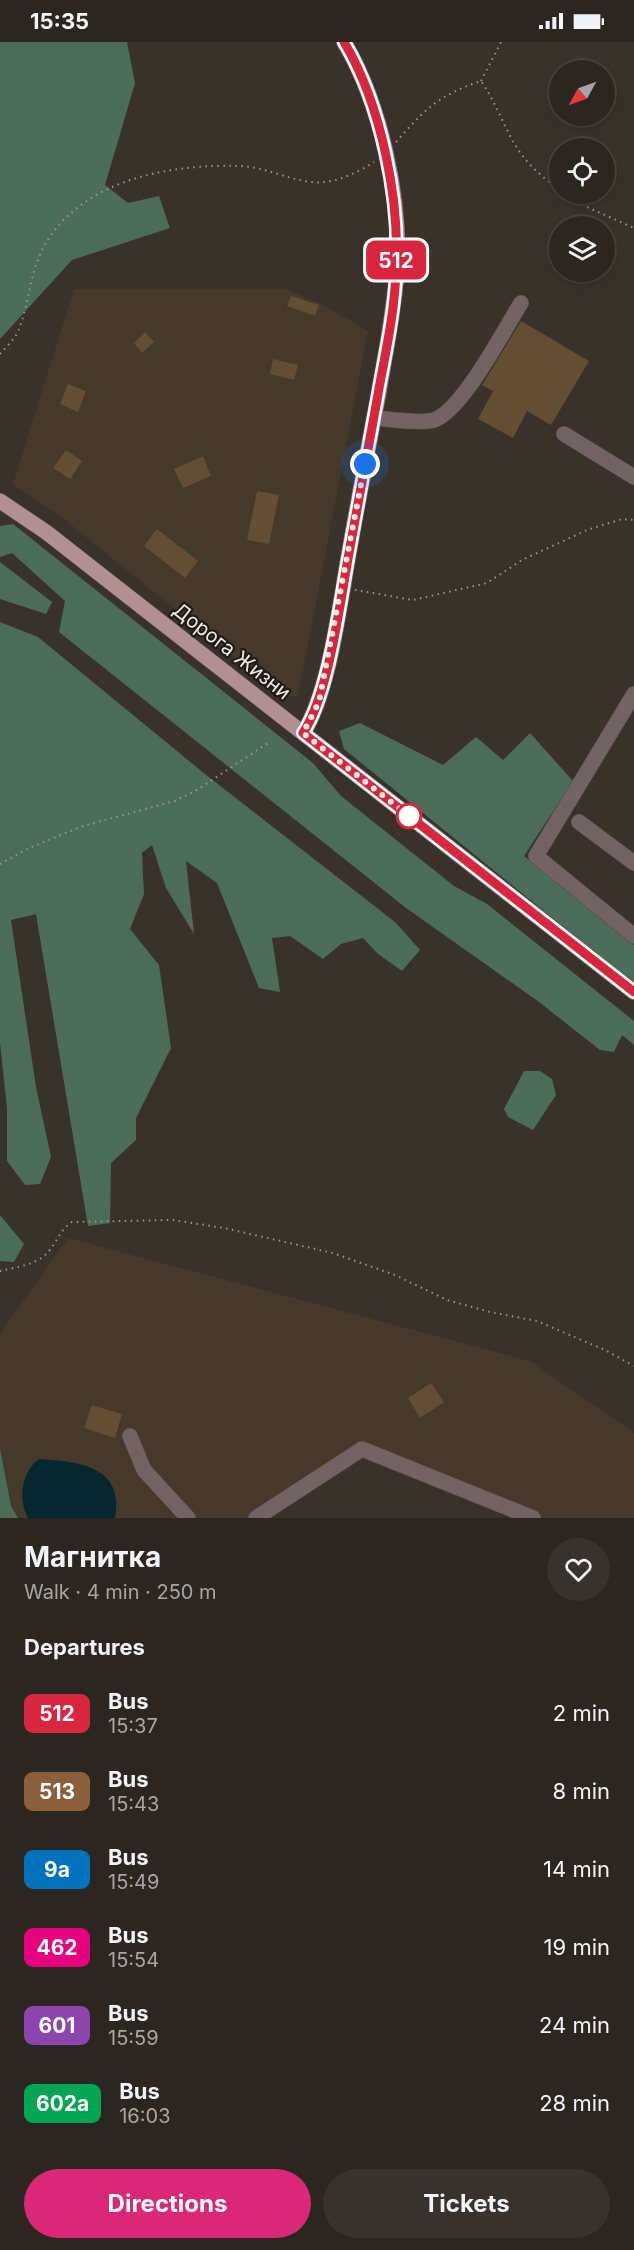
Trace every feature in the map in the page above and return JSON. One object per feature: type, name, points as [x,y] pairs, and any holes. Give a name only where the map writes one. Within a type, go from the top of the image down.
[{"type":"main road","points":[[303,733],[319,702],[389,337],[397,269],[394,200],[385,155],[372,104],[344,42]]},
{"type":"main road","name":"Дорога Жизни","points":[[0,501],[46,532],[634,992]]},
{"type":"street","points":[[374,418],[432,420],[448,412],[461,398],[521,303]]},
{"type":"street","points":[[564,434],[634,477]]},
{"type":"street","points":[[634,694],[536,856],[634,936]]},
{"type":"street","points":[[579,822],[634,863]]},
{"type":"street","points":[[130,1436],[144,1470],[188,1518]]},
{"type":"street","points":[[256,1518],[362,1449],[533,1518]]},
{"type":"path","points":[[0,354],[19,331],[32,273],[54,231],[92,196],[155,172],[239,166],[270,170],[312,182],[355,175],[385,155],[422,112],[451,91],[481,81],[501,42]]},
{"type":"path","points":[[481,81],[492,97],[514,145],[549,182]]},
{"type":"path","points":[[582,204],[634,228]]},
{"type":"path","points":[[342,588],[413,600],[487,583],[522,560],[587,530],[622,519],[634,520]]},
{"type":"path","points":[[0,864],[28,848],[83,826],[175,801],[197,790],[271,741]]},
{"type":"path","points":[[0,1270],[39,1260],[49,1251],[61,1230],[72,1222],[173,1220],[235,1230],[333,1253],[395,1275],[447,1300],[490,1312],[537,1321],[605,1350],[634,1366]]},
{"type":"shaded area","points":[[74,289],[286,289],[323,305],[368,331],[298,697],[282,696],[60,516],[13,484]]},
{"type":"shaded area","points":[[68,1238],[530,1361],[634,1433],[634,1518],[514,1518],[361,1454],[268,1518],[18,1518],[11,1506],[0,1448],[0,1334]]},
{"type":"green space","points":[[0,42],[127,42],[135,83],[105,185],[128,203],[159,196],[170,228],[72,260],[0,339]]},
{"type":"green space","points":[[13,524],[313,763],[341,796],[454,886],[487,904],[634,1021],[634,1045],[622,1035],[614,1052],[600,1050],[539,1002],[406,908],[59,632],[65,601],[12,553],[0,557],[0,526]]},
{"type":"green space","points":[[0,562],[52,602],[46,614],[0,599]]},
{"type":"green space","points":[[0,622],[38,637],[205,774],[395,922],[420,950],[402,971],[378,954],[363,938],[341,944],[323,959],[290,936],[272,938],[280,992],[259,988],[217,883],[186,861],[194,934],[166,888],[152,845],[142,853],[144,894],[130,929],[159,965],[171,1048],[136,1118],[136,1140],[111,1163],[110,1223],[88,1226],[36,914],[11,920],[36,1087],[51,1157],[40,1184],[25,1185],[7,1161],[7,1108],[0,1043]]},
{"type":"green space","points":[[360,723],[443,765],[476,737],[503,760],[530,733],[573,781],[524,856],[634,945],[634,984],[344,749],[339,731]]},
{"type":"green space","points":[[524,1071],[540,1071],[552,1079],[556,1095],[533,1130],[508,1117],[504,1109]]},
{"type":"green space","points":[[0,1215],[24,1244],[14,1262],[0,1261]]},
{"type":"green space","points":[[0,1448],[11,1506],[18,1518],[0,1518]]},
{"type":"water","points":[[39,1459],[83,1465],[106,1477],[113,1487],[116,1501],[115,1518],[28,1518],[23,1503],[23,1487],[28,1471]]},
{"type":"building","points":[[291,296],[319,305],[315,316],[287,306]]},
{"type":"building","points":[[521,321],[589,361],[551,425],[527,411],[513,438],[478,419],[493,391],[482,385]]},
{"type":"building","points":[[145,332],[154,342],[142,353],[134,343]]},
{"type":"building","points":[[273,359],[298,365],[294,380],[270,374]]},
{"type":"building","points":[[68,384],[86,391],[78,412],[60,404]]},
{"type":"building","points":[[66,450],[82,461],[70,479],[53,468]]},
{"type":"building","points":[[203,456],[211,476],[183,488],[174,469]]},
{"type":"building","points":[[257,491],[279,495],[269,544],[247,540]]},
{"type":"building","points":[[157,529],[198,561],[185,578],[144,546]]},
{"type":"building","points":[[431,1383],[444,1402],[420,1418],[408,1398]]},
{"type":"building","points":[[92,1405],[122,1414],[115,1438],[84,1428]]},
{"type":"bus line","name":"512","points":[[344,42],[353,57],[372,104],[385,155],[394,200],[397,269],[389,337],[319,702],[303,733],[634,992]]},
{"type":"route","points":[[365,464],[319,702],[303,733],[409,816]]}]
